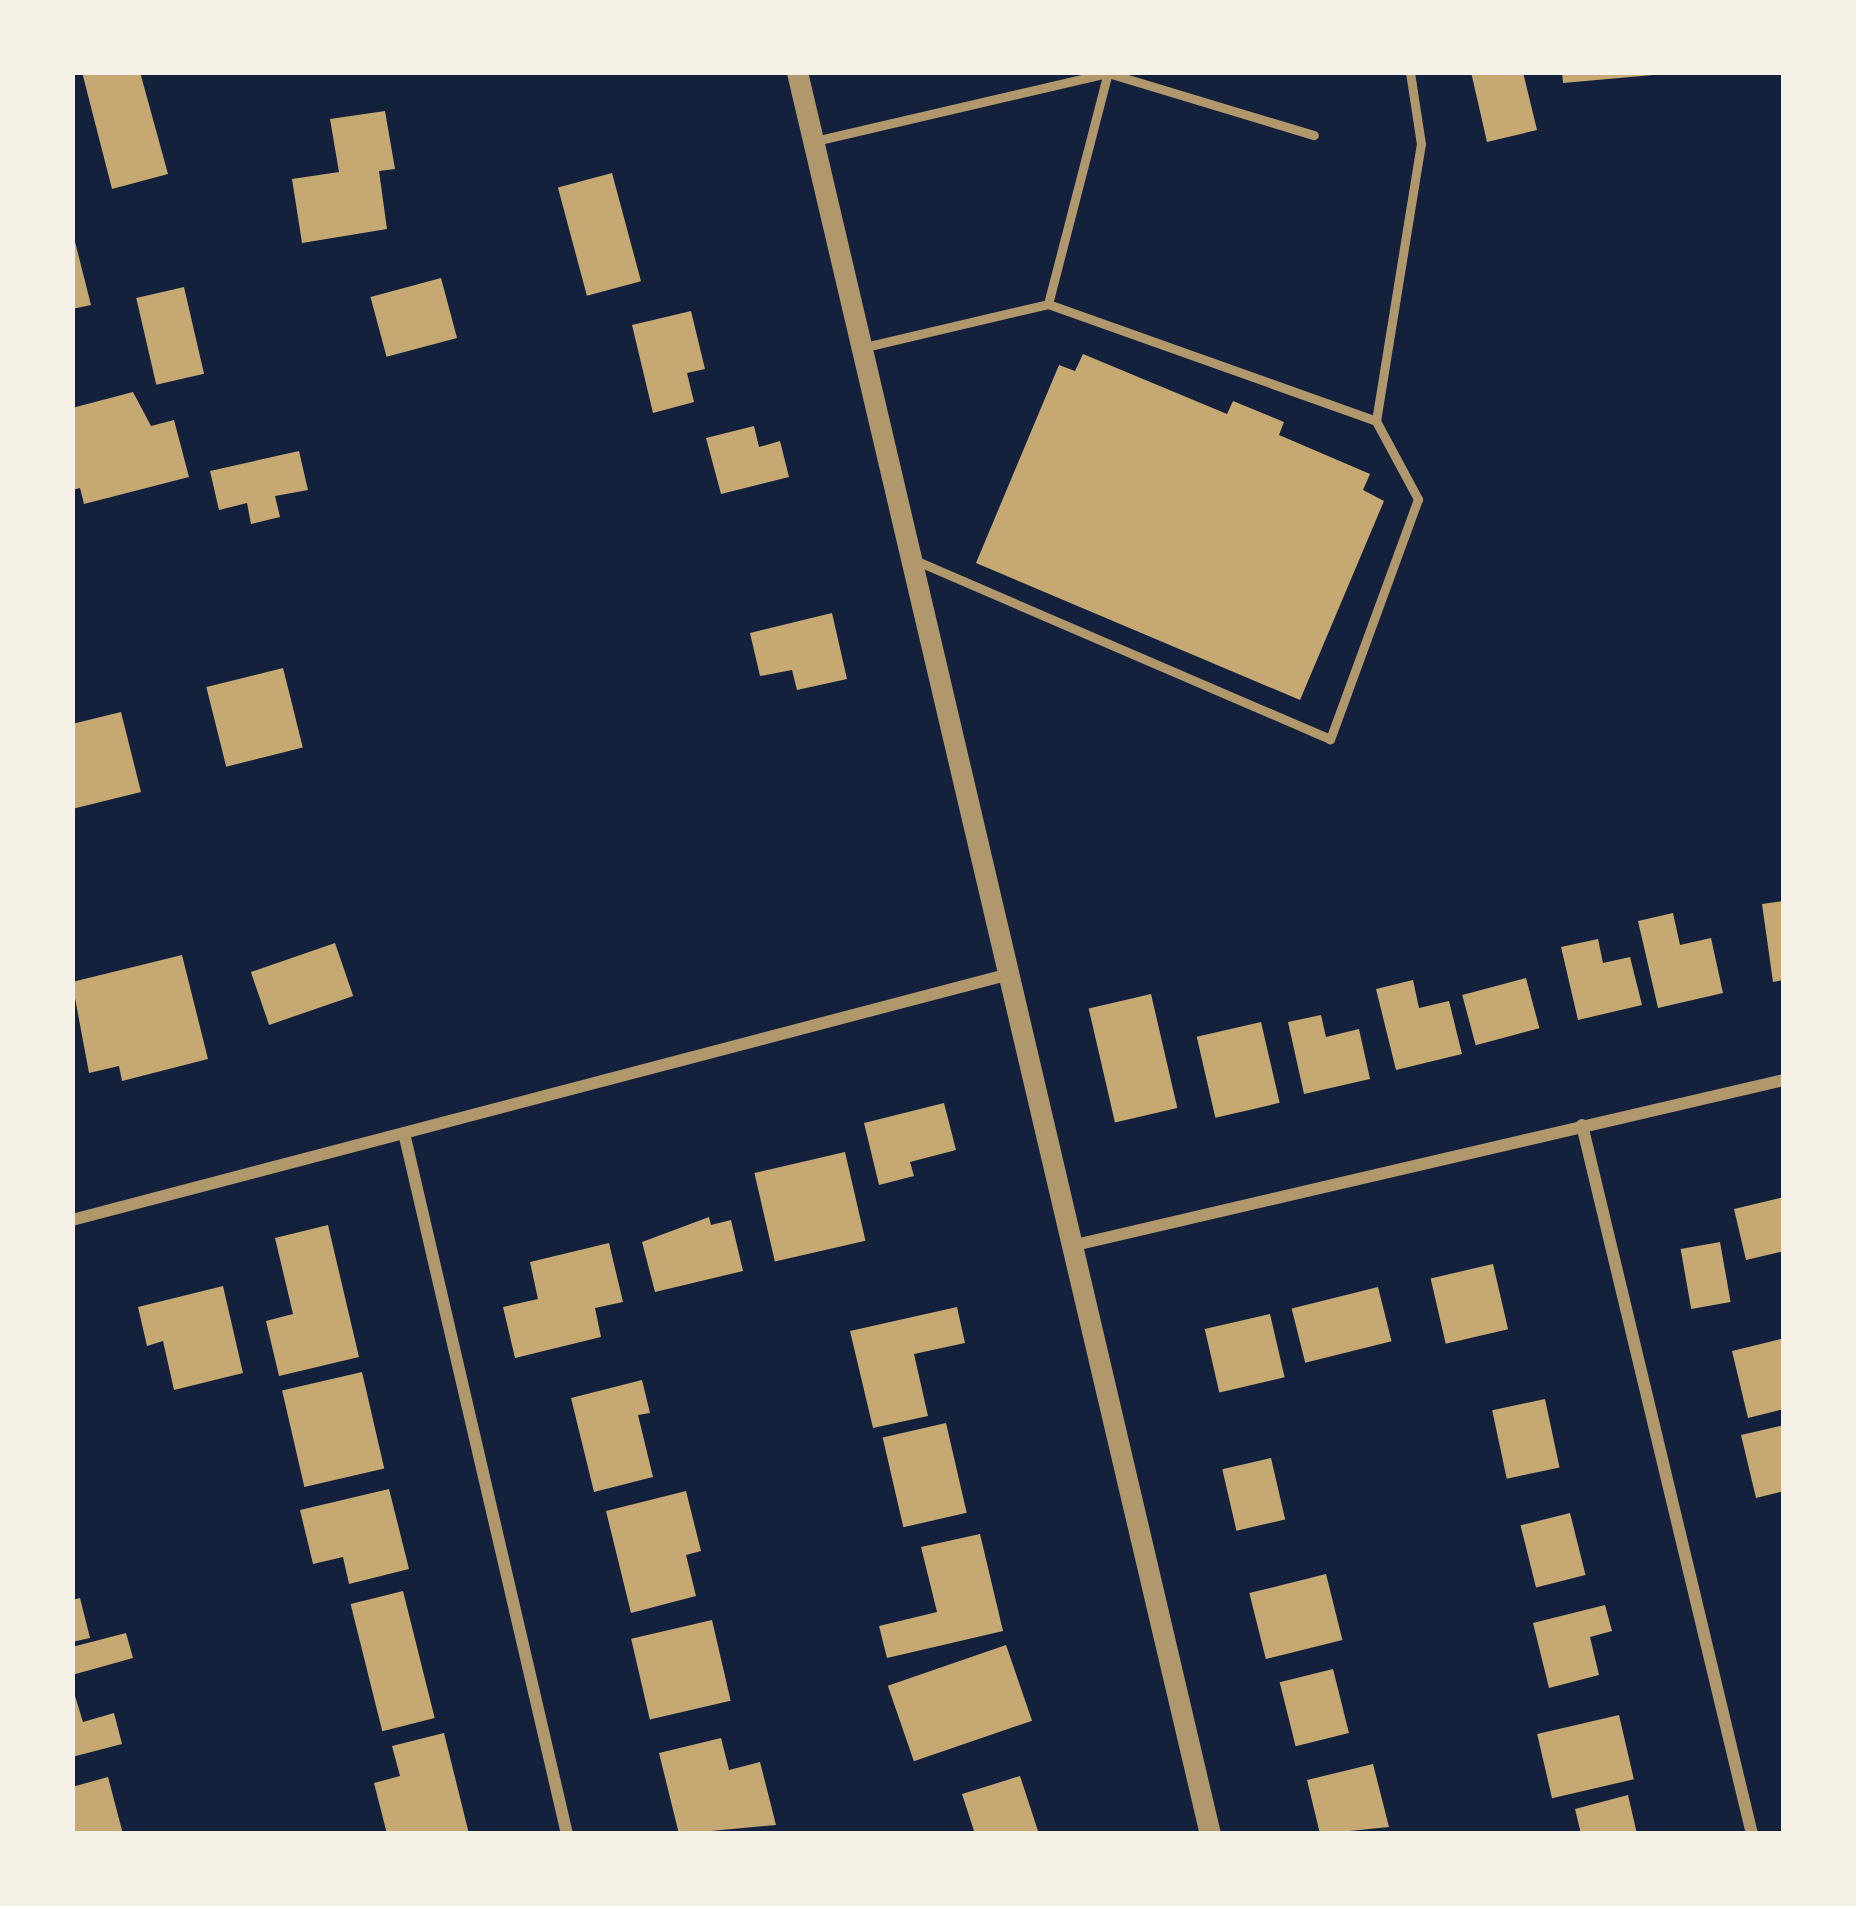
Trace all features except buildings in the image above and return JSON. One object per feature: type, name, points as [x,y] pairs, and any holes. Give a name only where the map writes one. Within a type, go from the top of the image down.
[{"type":"street","points":[[797,72],[866,347],[1070,1246],[1210,1834]]},
{"type":"street","points":[[72,1220],[1010,974]]},
{"type":"street","points":[[1070,1246],[1784,1080]]},
{"type":"street","points":[[1582,1125],[1752,1834]]},
{"type":"street","points":[[404,1133],[567,1834]]},
{"type":"lane","points":[[914,560],[1330,739],[1418,499],[1376,421],[1421,144],[1410,72]]},
{"type":"lane","points":[[815,141],[1108,73],[1314,135]]},
{"type":"lane","points":[[1048,304],[1108,73]]},
{"type":"lane","points":[[866,347],[1048,304],[1376,421]]}]
